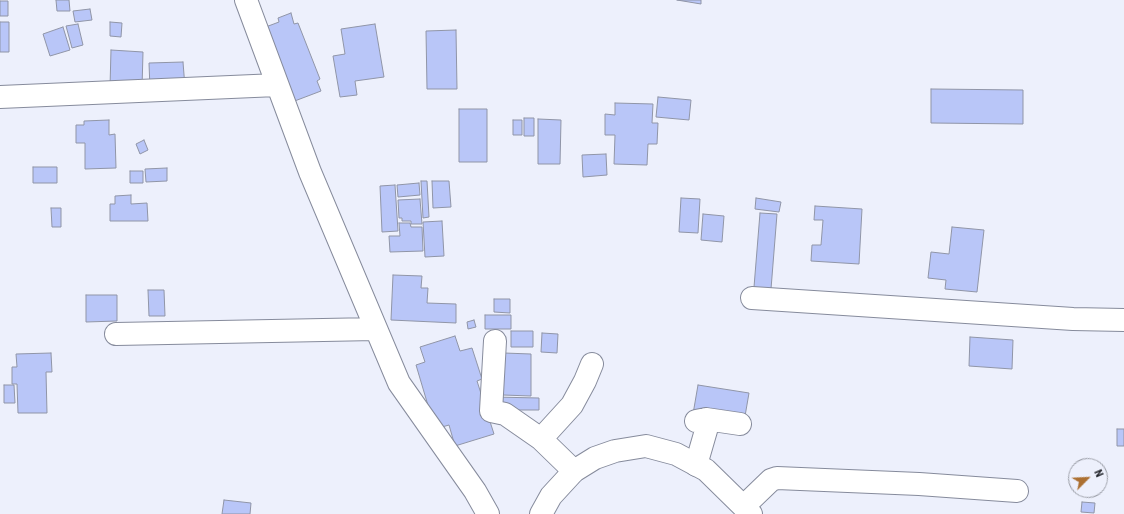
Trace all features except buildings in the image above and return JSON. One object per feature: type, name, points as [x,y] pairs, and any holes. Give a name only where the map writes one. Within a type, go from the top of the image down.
[{"type":"street","points":[[246,0],[310,172],[399,383],[475,491],[488,514]]},
{"type":"street","points":[[0,97],[277,84]]},
{"type":"street","points":[[752,298],[1073,319],[1124,320]]},
{"type":"street","points":[[116,334],[375,329]]},
{"type":"street","points":[[495,341],[492,411],[505,414],[541,439],[574,471]]},
{"type":"street","points":[[541,439],[572,405],[592,364]]},
{"type":"street","points":[[696,465],[706,427],[701,420],[740,424]]},
{"type":"street","points":[[541,514],[551,496],[574,471],[595,458],[615,451],[646,446],[676,454],[706,470],[748,510],[771,480],[777,478],[919,484],[1017,491]]}]
